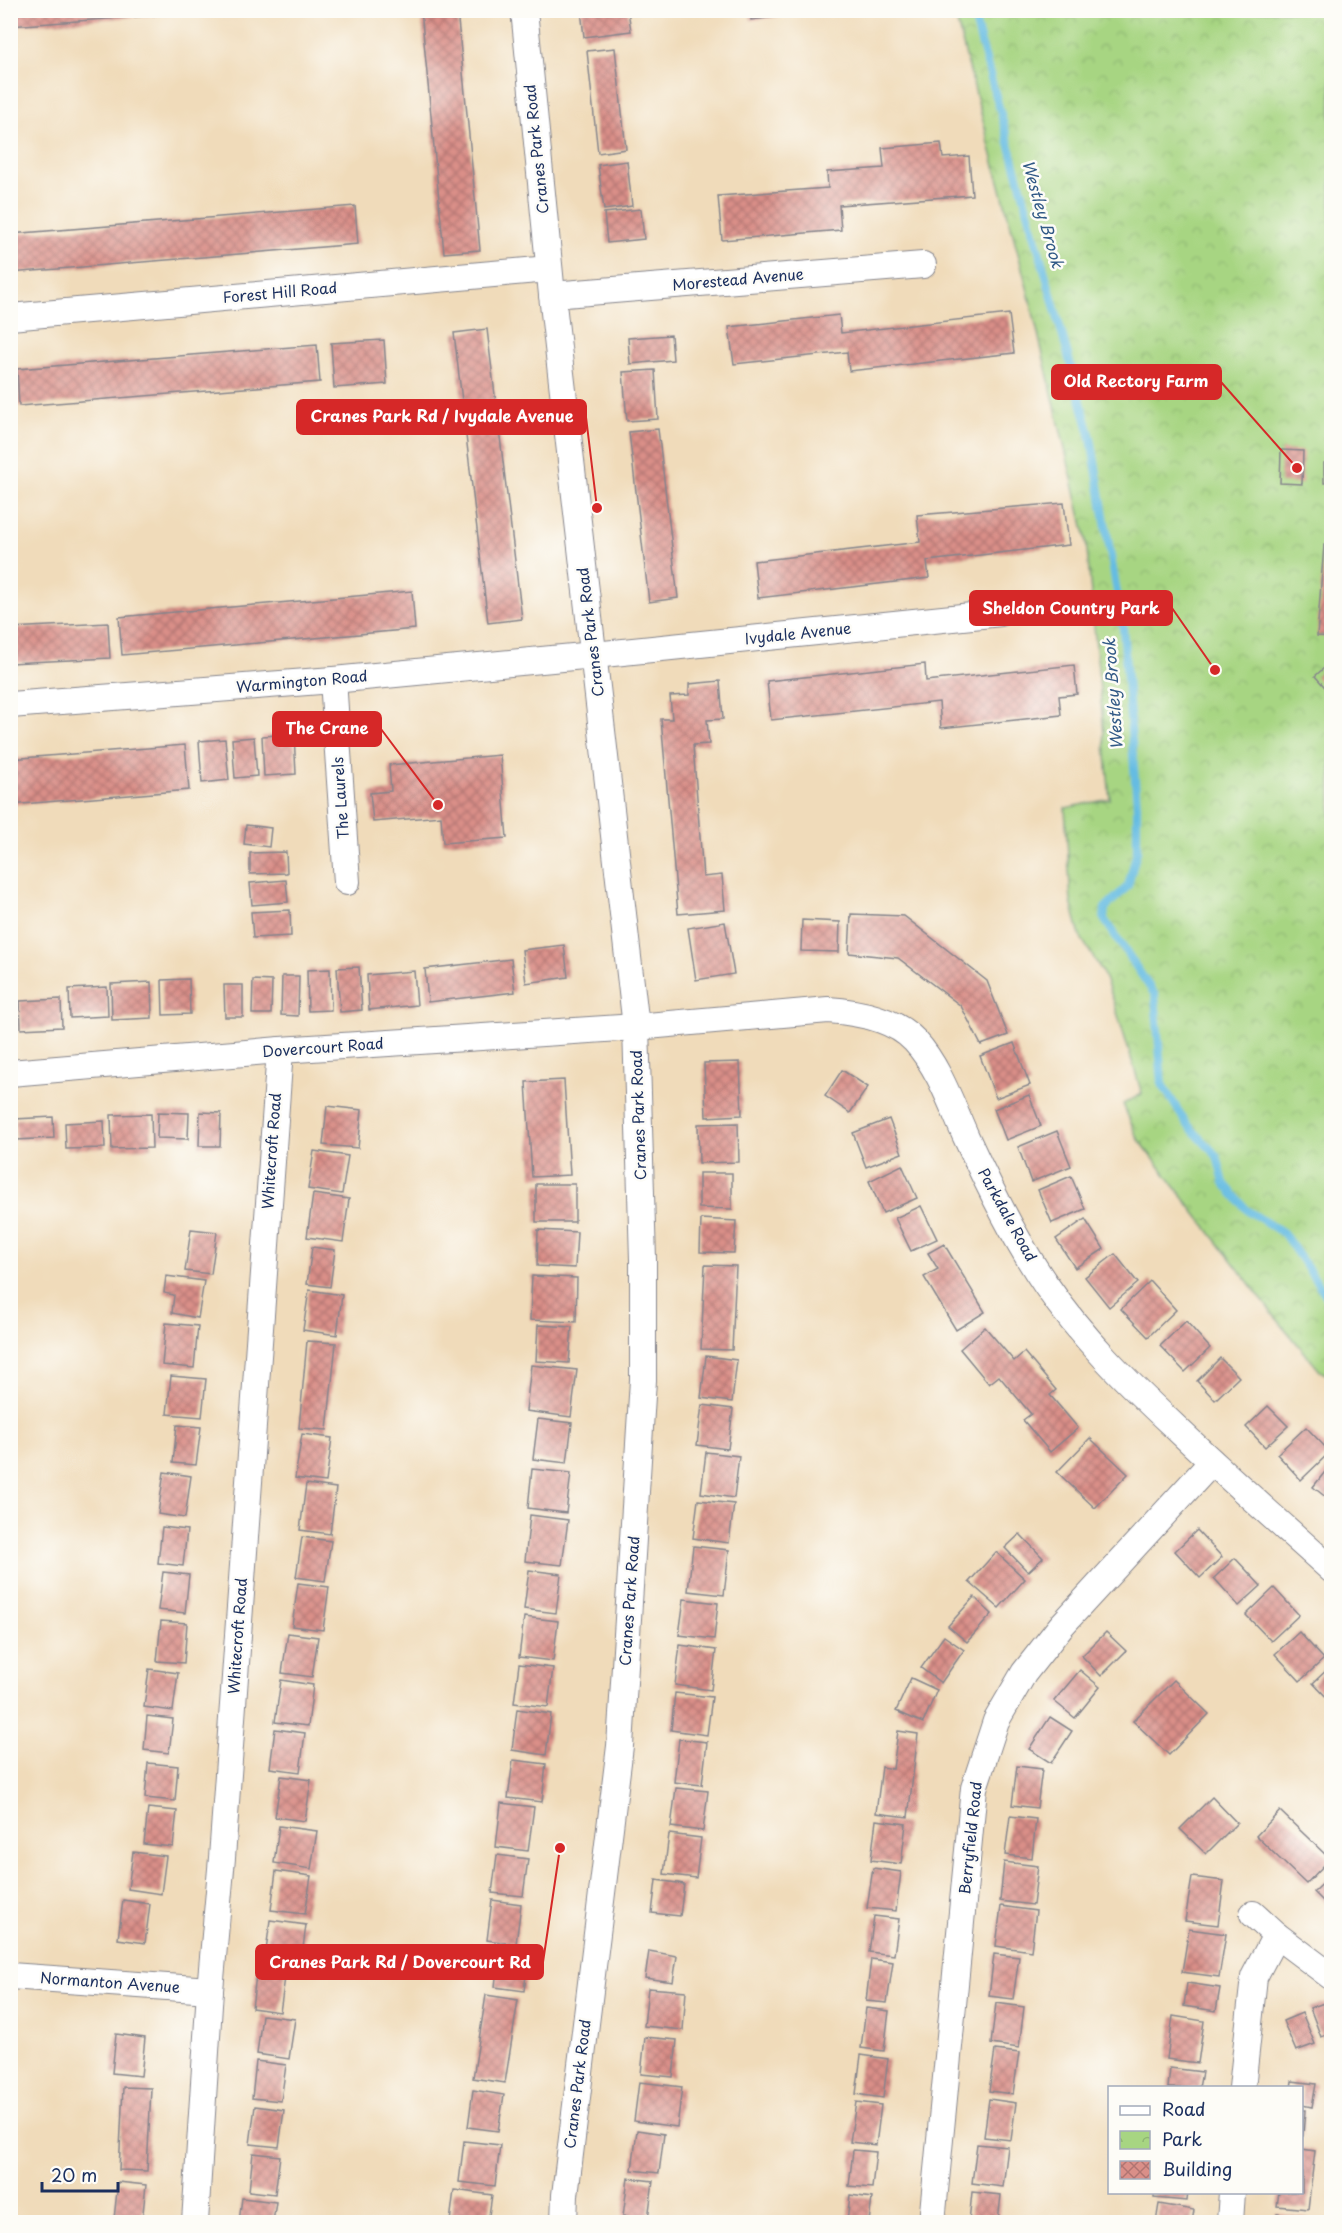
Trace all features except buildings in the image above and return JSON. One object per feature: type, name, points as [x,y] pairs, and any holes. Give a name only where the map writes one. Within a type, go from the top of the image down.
[{"type":"street","name":"Cranes Park Road","points":[[524,10],[549,268],[636,1027],[643,1271],[643,1380],[638,1493],[620,1746],[582,2046],[565,2195],[564,2223]]},
{"type":"street","name":"Morestead Avenue","points":[[552,295],[923,265]]},
{"type":"street","name":"Forest Hill Road","points":[[10,317],[549,268]]},
{"type":"street","name":"Ivydale Avenue","points":[[594,655],[1001,613]]},
{"type":"street","name":"Warmington Road","points":[[10,705],[333,680],[594,655]]},
{"type":"street","name":"The Laurels","points":[[333,680],[347,882]]},
{"type":"street","name":"Parkdale Road","points":[[636,1027],[828,1010],[856,1012],[900,1029],[915,1040],[940,1080],[990,1189],[1046,1285],[1114,1370],[1332,1570]]},
{"type":"street","name":"Dovercourt Road","points":[[10,1073],[280,1050],[636,1027]]},
{"type":"street","name":"Whitecroft Road","points":[[195,2223],[210,1990],[222,1858],[280,1050]]},
{"type":"street","name":"Berryfield Road","points":[[932,2223],[974,1788],[996,1720],[1024,1673],[1061,1626],[1212,1462]]},
{"type":"street","points":[[1253,1914],[1276,1935],[1332,1977]]},
{"type":"street","points":[[1242,2086],[1254,1977],[1276,1935]]},
{"type":"street","name":"Normanton Avenue","points":[[10,1976],[210,1990]]},
{"type":"street","points":[[1230,2223],[1232,2194]]},
{"type":"green space","points":[[954,11],[1331,11],[1331,1377],[1320,1371],[1272,1313],[1137,1137],[1123,1104],[1142,1094],[1113,999],[1102,971],[1080,936],[1071,902],[1065,808],[1110,799],[1086,539],[1028,291]]},
{"type":"waterway","name":"Westley Brook","points":[[972,10],[1091,438],[1123,628],[1137,805],[1137,851],[1128,886],[1105,908],[1104,919],[1155,995],[1162,1084],[1186,1123],[1217,1156],[1224,1183],[1247,1210],[1284,1234],[1332,1304]]},
{"type":"place","name":"Old Rectory Farm","points":[[1297,468]]},
{"type":"place","name":"Cranes Park Rd / Ivydale Avenue","points":[[597,508]]},
{"type":"place","name":"Sheldon Country Park","points":[[1215,670]]},
{"type":"place","name":"The Crane","points":[[438,805]]},
{"type":"place","name":"Cranes Park Rd / Dovercourt Rd","points":[[560,1848]]}]
